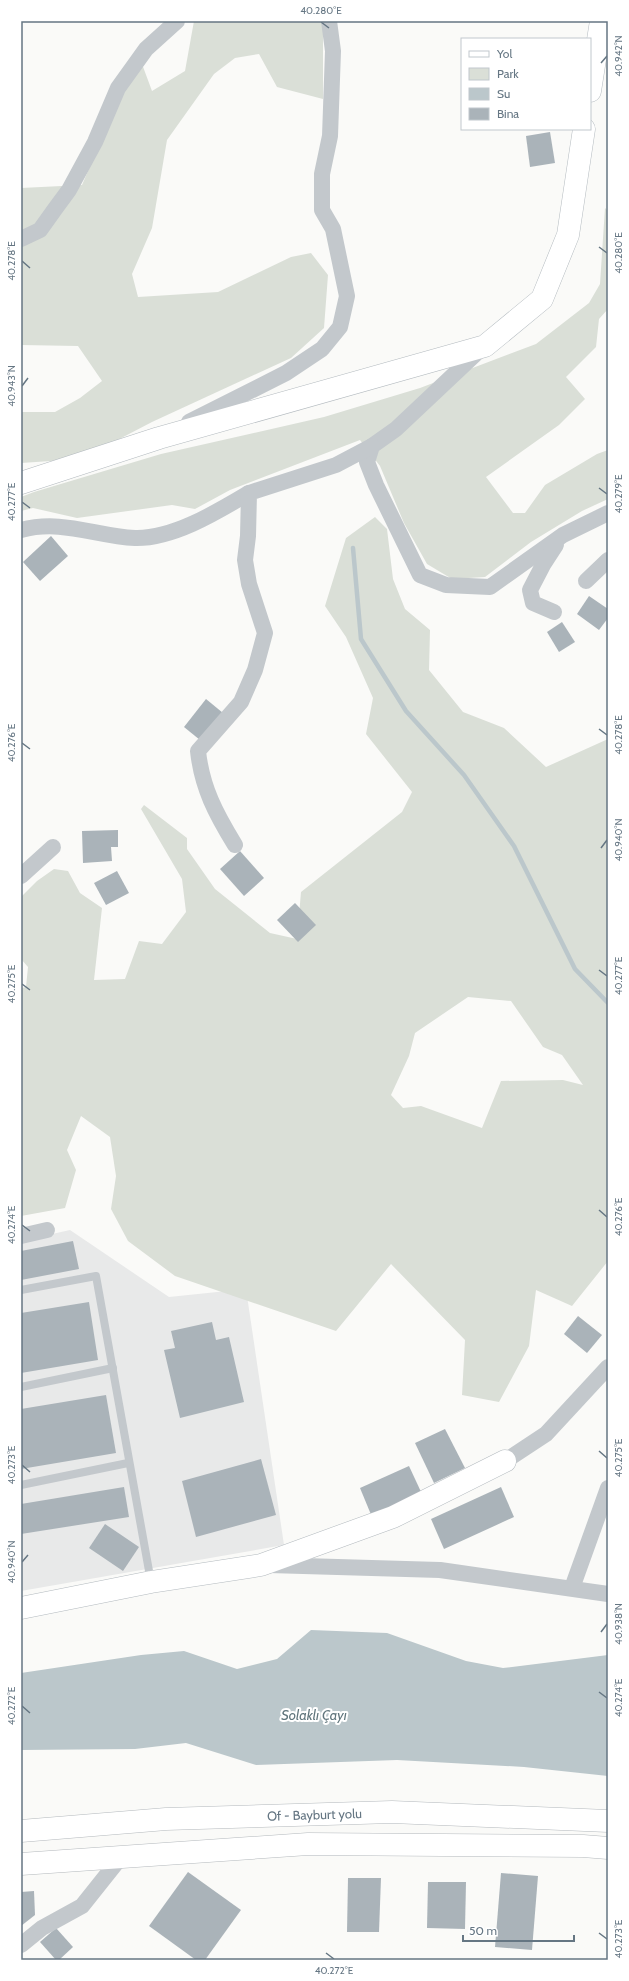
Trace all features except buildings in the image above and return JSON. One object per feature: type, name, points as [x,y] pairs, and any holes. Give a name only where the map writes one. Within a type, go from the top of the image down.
[{"type":"main road","points":[[591,85],[601,21]]},
{"type":"main road","points":[[21,483],[159,438],[485,346],[542,299],[568,235],[584,130]]},
{"type":"main road","points":[[21,1608],[151,1582],[262,1565],[393,1517],[505,1461]]},
{"type":"main road","name":"Of - Bayburt yolu","points":[[21,1831],[166,1819],[392,1812],[608,1821]]},
{"type":"main road","points":[[21,1864],[308,1844],[583,1846],[608,1848]]},
{"type":"street","points":[[21,239],[40,230],[56,209],[69,190],[95,142],[118,88],[146,49],[177,21]]},
{"type":"street","points":[[159,438],[286,373],[322,348],[340,327],[347,296],[333,229],[322,210],[322,174],[330,136],[333,51],[329,21]]},
{"type":"street","points":[[21,530],[40,525],[66,526],[135,538],[168,534],[225,507],[249,493],[336,465],[372,446],[396,429],[485,346]]},
{"type":"street","points":[[372,446],[367,462],[376,485],[420,575],[446,585],[490,587],[563,535],[608,513]]},
{"type":"street","points":[[235,845],[216,814],[200,773],[198,751],[241,702],[255,670],[265,634],[251,591],[245,560],[248,536],[249,493]]},
{"type":"street","points":[[554,612],[533,603],[530,590],[543,565],[563,535]]},
{"type":"street","points":[[586,581],[608,560]]},
{"type":"street","points":[[21,876],[53,847]]},
{"type":"street","points":[[21,1236],[47,1230]]},
{"type":"street","points":[[505,1461],[546,1434],[608,1367]]},
{"type":"street","points":[[572,1588],[608,1488]]},
{"type":"street","points":[[262,1565],[440,1570],[608,1594]]},
{"type":"street","points":[[21,1945],[42,1928],[82,1906],[121,1857]]},
{"type":"lane","points":[[21,1290],[96,1276],[113,1368],[128,1463],[151,1582]]},
{"type":"lane","points":[[21,1387],[113,1368]]},
{"type":"lane","points":[[21,1485],[128,1463]]},
{"type":"shaded area","points":[[70,1230],[169,1297],[246,1289],[284,1545],[21,1591],[21,1241]]},
{"type":"green space","points":[[194,21],[323,21],[323,99],[277,87],[259,54],[235,58],[214,74],[167,140],[152,228],[132,274],[138,297],[218,292],[291,257],[311,253],[328,275],[324,328],[291,358],[152,422],[81,459],[21,463],[21,412],[55,412],[80,398],[102,381],[78,346],[21,345],[21,188],[82,185],[120,96],[142,64],[152,91],[185,71]]},
{"type":"green space","points":[[605,208],[608,211],[608,309],[599,319],[596,347],[566,377],[585,399],[559,425],[486,477],[513,513],[525,513],[545,485],[597,454],[608,450],[608,499],[582,511],[531,542],[485,577],[452,579],[427,564],[404,523],[380,466],[360,440],[230,490],[195,509],[172,505],[77,518],[33,508],[21,511],[21,497],[34,492],[161,454],[324,417],[420,388],[536,344],[589,303],[600,284]]},
{"type":"green space","points":[[375,517],[387,529],[393,579],[405,609],[430,630],[429,670],[463,712],[504,728],[546,767],[608,739],[608,1261],[572,1306],[536,1290],[529,1346],[499,1402],[462,1395],[465,1340],[391,1264],[336,1331],[175,1276],[128,1241],[111,1209],[116,1176],[110,1137],[81,1116],[67,1150],[76,1170],[65,1208],[21,1216],[21,988],[26,987],[28,967],[21,959],[21,897],[37,881],[54,869],[68,871],[80,893],[102,908],[94,980],[125,979],[139,941],[162,944],[186,912],[182,879],[141,809],[144,805],[187,838],[187,849],[215,889],[270,933],[297,939],[301,892],[402,812],[412,792],[366,734],[373,698],[346,637],[325,606],[346,538]],"holes":[[[468,997],[511,1001],[543,1047],[562,1055],[583,1085],[563,1080],[501,1081],[482,1128],[421,1106],[403,1108],[391,1095],[409,1056],[415,1033]]]},
{"type":"water","name":"Solaklı Çayı","points":[[311,1630],[387,1633],[466,1661],[503,1668],[608,1655],[608,1776],[524,1767],[397,1760],[256,1765],[186,1743],[135,1749],[21,1750],[21,1673],[141,1655],[184,1651],[237,1669],[277,1659]]},
{"type":"waterway","points":[[353,548],[361,639],[406,711],[464,775],[514,846],[575,969],[608,1003]]}]
